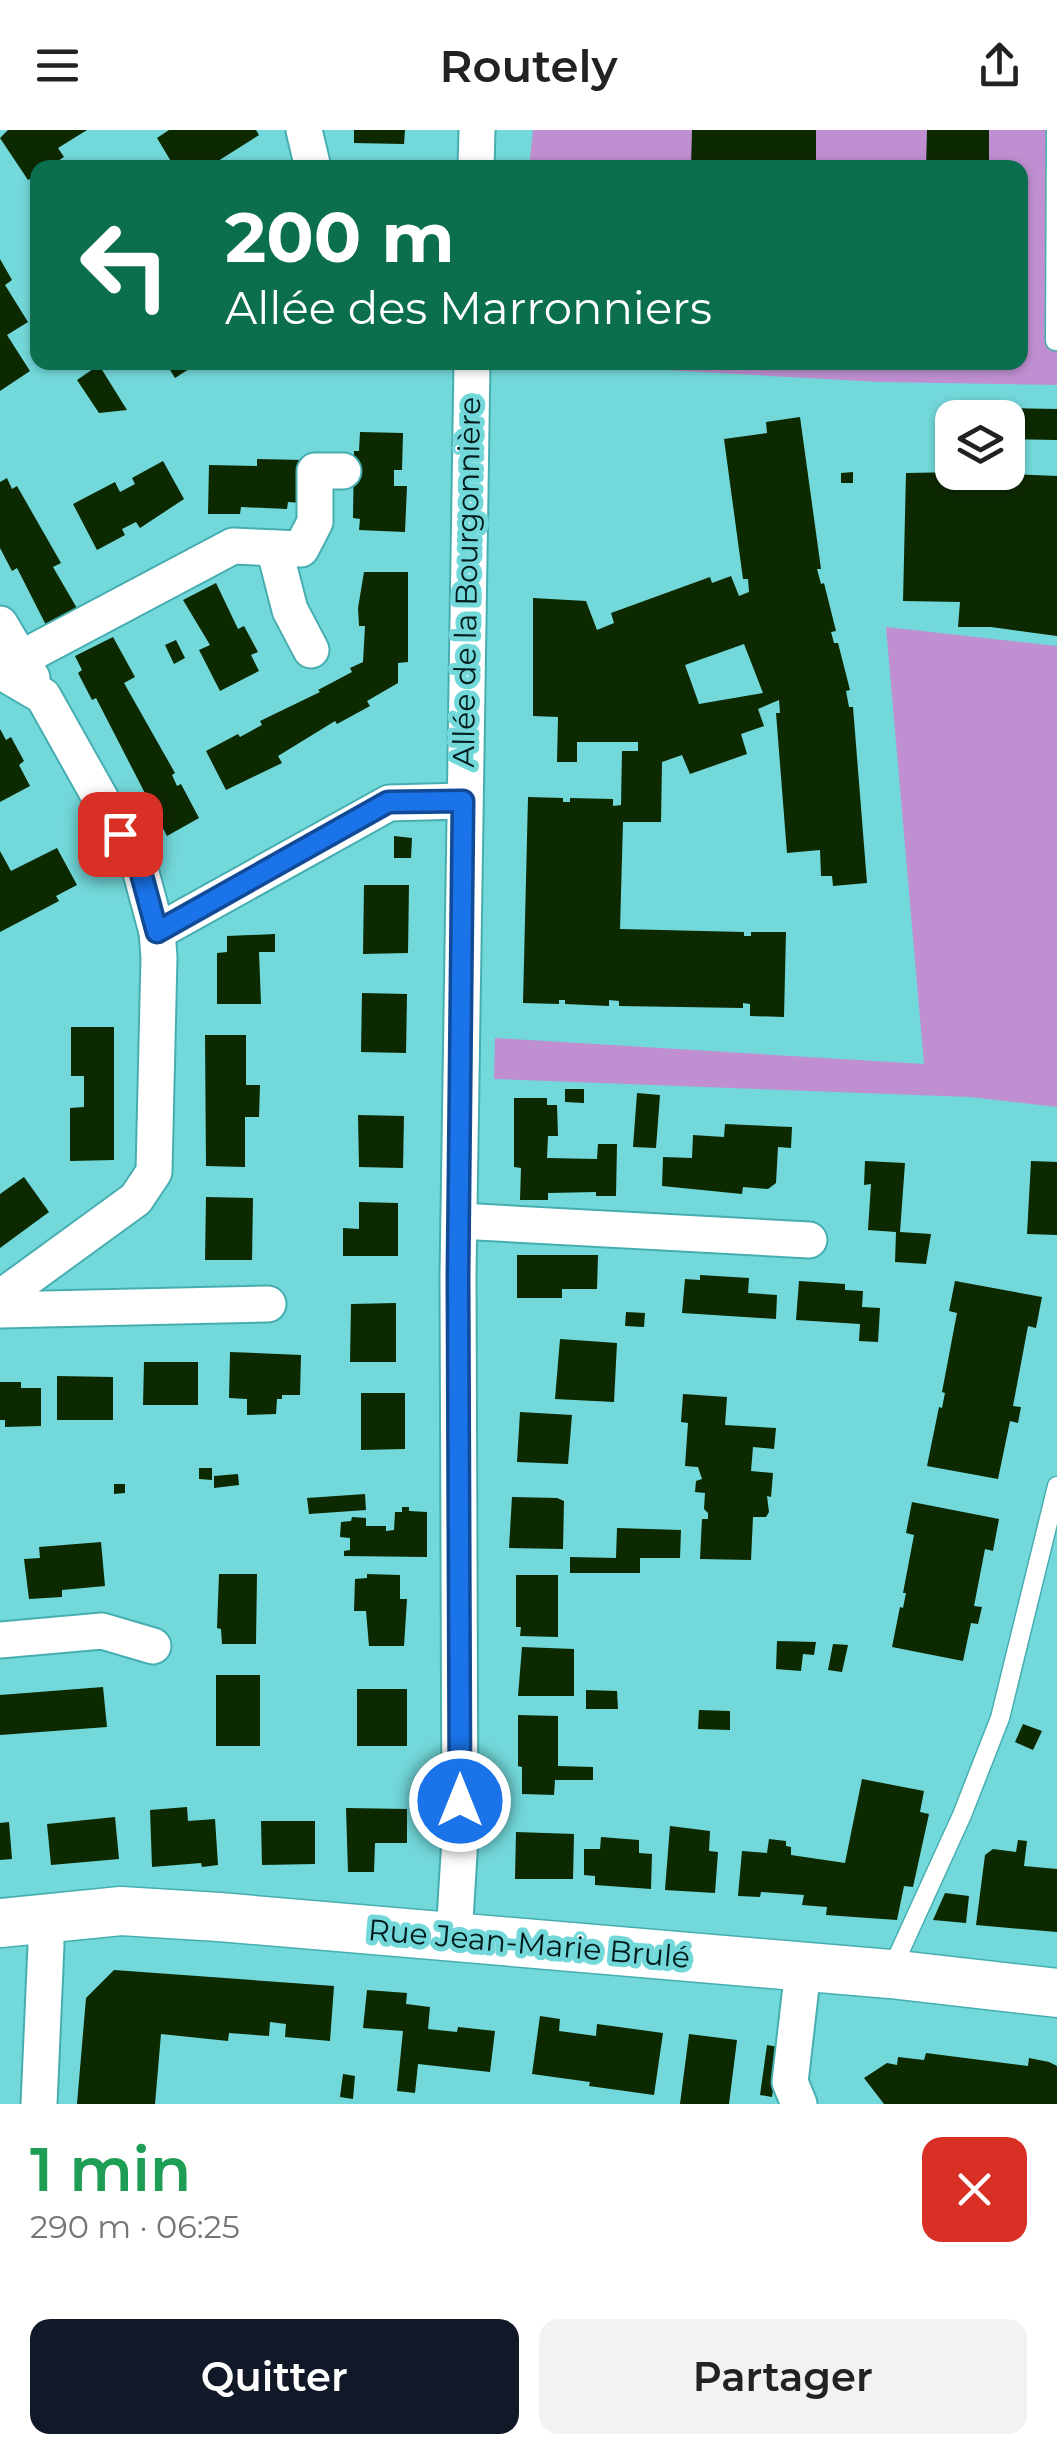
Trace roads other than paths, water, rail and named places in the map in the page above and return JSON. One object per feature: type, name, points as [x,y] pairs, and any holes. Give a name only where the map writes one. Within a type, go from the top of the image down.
[{"type":"street","points":[[304,130],[311,160]]},
{"type":"street","points":[[476,130],[476,160]]},
{"type":"street","name":"Allée de la Bourgonnière","points":[[454,1936],[460,1820],[458,1222],[472,370]]},
{"type":"street","points":[[10,665],[234,546],[301,549],[315,522],[314,471],[343,471]]},
{"type":"street","points":[[274,548],[290,610],[312,650]]},
{"type":"street","points":[[0,624],[10,665],[43,696],[140,869],[157,932],[159,1016],[154,1172],[136,1199],[0,1298]]},
{"type":"street","points":[[157,932],[388,802],[463,801]]},
{"type":"street","points":[[458,1222],[809,1240]]},
{"type":"street","points":[[0,1310],[268,1304]]},
{"type":"street","points":[[0,1640],[102,1630],[153,1646]]},
{"type":"street","name":"Rue Jean-Marie Brulé","points":[[22,1920],[121,1911],[890,1974],[1057,1994]]},
{"type":"street","points":[[22,1920],[46,1946],[39,2104]]},
{"type":"street","points":[[798,2104],[790,2082],[803,1969]]},
{"type":"lane","points":[[1055,341],[1056,130]]},
{"type":"lane","points":[[890,1974],[962,1815],[1000,1718],[1057,1486]]}]
